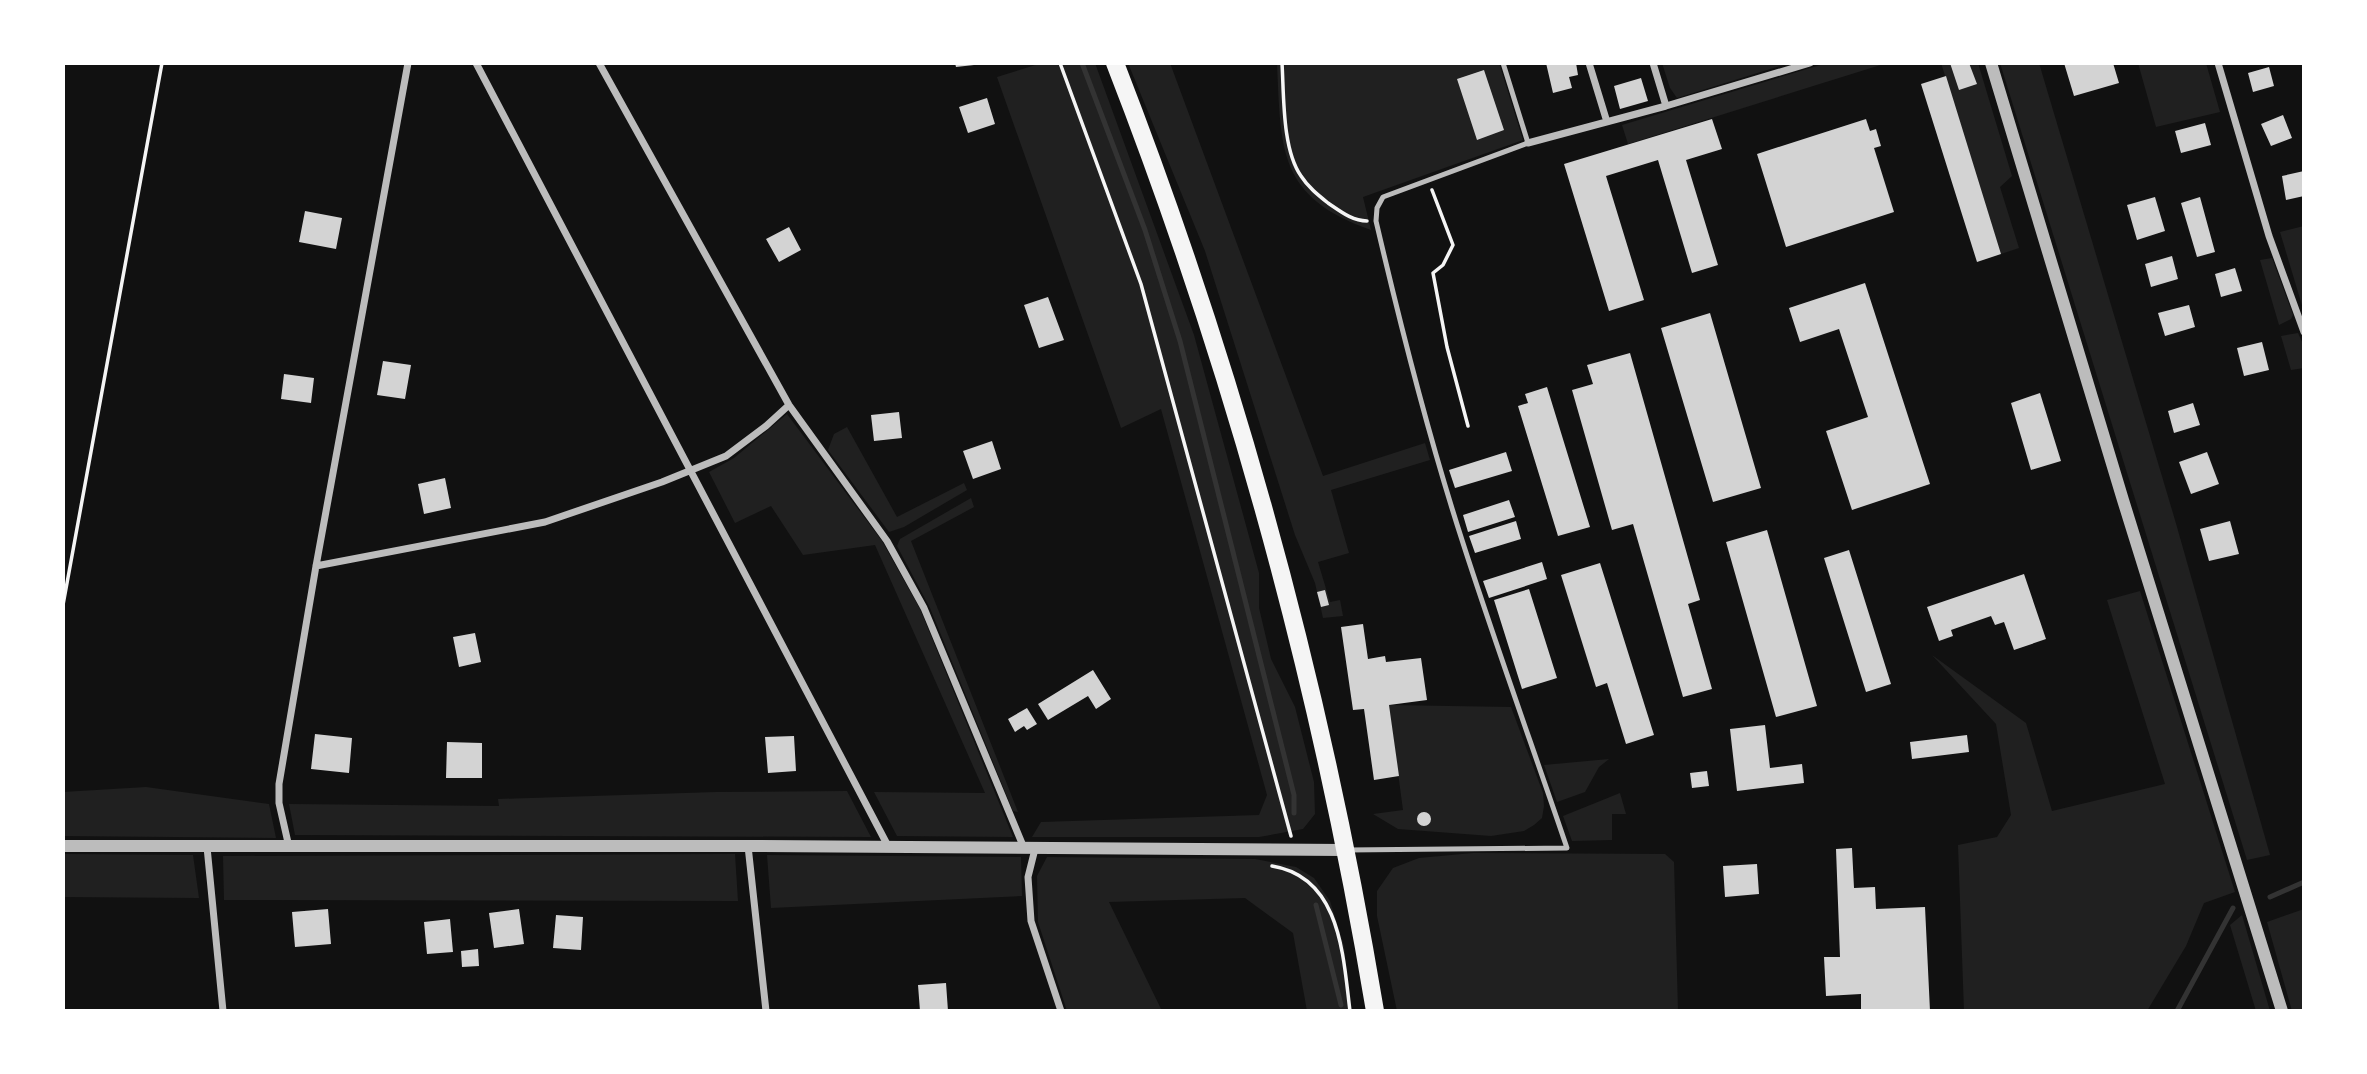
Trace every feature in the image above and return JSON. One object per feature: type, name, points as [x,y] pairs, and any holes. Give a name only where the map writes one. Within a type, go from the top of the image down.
[{"type":"highway","points":[[1115,63],[1200,296],[1241,429],[1296,629],[1344,850],[1375,1011]]},
{"type":"street","points":[[289,847],[279,803],[279,784],[408,63]]},
{"type":"street","points":[[477,63],[888,847]]},
{"type":"street","points":[[599,63],[789,405],[887,541],[924,608],[1030,849],[1028,877],[1031,921],[1061,1011]]},
{"type":"street","points":[[1589,63],[1607,122]]},
{"type":"street","points":[[1653,63],[1666,106]]},
{"type":"street","points":[[1528,143],[1810,63]]},
{"type":"street","points":[[1990,63],[2282,1011]]},
{"type":"street","points":[[2218,63],[2269,236],[2304,332]]},
{"type":"street","points":[[316,566],[545,522],[693,471],[726,456],[789,405]]},
{"type":"street","points":[[63,846],[748,846],[1344,850]]},
{"type":"street","points":[[748,846],[766,1011]]},
{"type":"street","points":[[207,847],[223,1011]]},
{"type":"lane","points":[[1344,850],[1567,848],[1447,493],[1397,311],[1376,221],[1377,208],[1383,197],[1528,143],[1503,63]]},
{"type":"path","points":[[63,605],[162,63]]},
{"type":"path","points":[[1060,63],[1141,284],[1301,875]]},
{"type":"path","points":[[1282,63],[1290,148],[1299,174],[1314,192],[1340,212],[1359,221],[1376,221]]},
{"type":"path","points":[[1426,180],[1436,197],[1452,245],[1444,265],[1433,273],[1447,346],[1468,426]]},
{"type":"shaded area","points":[[1042,63],[1095,63],[1194,335],[1259,573],[1259,608],[1271,659],[1295,707],[1314,782],[1315,814],[1303,829],[1259,837],[1032,837],[1041,822],[1259,815],[1267,795],[1161,409],[1121,428],[997,77]]},
{"type":"shaded area","points":[[1128,63],[1170,63],[1323,476],[1425,443],[1430,460],[1331,490],[1349,553],[1318,562],[1330,602],[1340,600],[1343,616],[1323,618],[1315,583],[1295,535],[1205,251]]},
{"type":"shaded area","points":[[1277,63],[1499,63],[1523,140],[1363,197],[1371,230],[1340,217],[1301,186],[1284,146]]},
{"type":"shaded area","points":[[1662,63],[1790,63],[1677,98],[1670,88]]},
{"type":"shaded area","points":[[1827,63],[1887,63],[1628,144],[1622,125]]},
{"type":"shaded area","points":[[1941,63],[1978,63],[2012,176],[2000,187],[2019,248],[2001,254]]},
{"type":"shaded area","points":[[2000,63],[2039,63],[2175,520],[2270,855],[2247,860]]},
{"type":"shaded area","points":[[2138,63],[2206,63],[2220,112],[2156,127]]},
{"type":"shaded area","points":[[2304,226],[2304,312],[2280,232]]},
{"type":"shaded area","points":[[2272,258],[2293,315],[2279,325],[2260,260]]},
{"type":"shaded area","points":[[2298,333],[2304,346],[2304,368],[2291,370],[2281,336]]},
{"type":"shaded area","points":[[787,414],[882,541],[920,609],[1013,837],[897,836],[874,792],[985,793],[875,545],[803,555],[771,506],[735,523],[709,472],[734,458]]},
{"type":"shaded area","points":[[847,427],[897,517],[964,483],[967,490],[904,527],[889,532],[828,450],[834,434]]},
{"type":"shaded area","points":[[971,498],[974,507],[911,541],[1018,812],[1013,811],[930,608],[897,546],[900,539]]},
{"type":"shaded area","points":[[2140,591],[2235,892],[2204,903],[2186,946],[2147,1011],[1964,1011],[1958,845],[1997,837],[2011,815],[1996,724],[1932,655],[2026,723],[2052,811],[2165,784],[2107,600]]},
{"type":"shaded area","points":[[1389,705],[1511,707],[1543,793],[1542,818],[1524,831],[1491,836],[1398,829],[1373,814],[1403,810]]},
{"type":"shaded area","points":[[1609,759],[1599,767],[1585,792],[1557,802],[1544,765]]},
{"type":"shaded area","points":[[146,787],[269,804],[276,838],[63,836],[63,792]]},
{"type":"shaded area","points":[[847,791],[871,837],[295,835],[289,804],[499,806],[498,799]]},
{"type":"shaded area","points":[[1620,793],[1626,814],[1612,814],[1612,840],[1572,841],[1563,816]]},
{"type":"shaded area","points":[[1473,853],[1665,854],[1674,862],[1678,1011],[1397,1011],[1377,916],[1377,891],[1393,868],[1419,858]]},
{"type":"shaded area","points":[[63,854],[193,855],[199,898],[63,897]]},
{"type":"shaded area","points":[[735,854],[738,901],[224,900],[223,856]]},
{"type":"shaded area","points":[[767,855],[1021,857],[1022,896],[771,908]]},
{"type":"shaded area","points":[[1047,857],[1255,859],[1296,867],[1314,878],[1330,901],[1344,946],[1351,1011],[1307,1011],[1293,933],[1245,898],[1109,902],[1162,1011],[1067,1011],[1038,922],[1037,876]]},
{"type":"shaded area","points":[[2304,909],[2304,1011],[2292,1011],[2267,922]]},
{"type":"shaded area","points":[[2242,915],[2270,1011],[2256,1011],[2230,925]]},
{"type":"building","points":[[955,63],[974,63],[974,65],[956,67]]},
{"type":"building","points":[[1546,63],[1576,63],[1578,75],[1569,77],[1572,88],[1553,93]]},
{"type":"building","points":[[1950,63],[1969,63],[1977,84],[1959,90]]},
{"type":"building","points":[[2064,63],[2113,63],[2119,83],[2074,96]]},
{"type":"building","points":[[2269,67],[2274,86],[2253,92],[2248,73]]},
{"type":"building","points":[[1484,70],[1504,130],[1477,140],[1457,79]]},
{"type":"building","points":[[1946,76],[2001,254],[1977,262],[1921,84]]},
{"type":"building","points":[[1641,78],[1648,101],[1620,109],[1614,86]]},
{"type":"building","points":[[987,98],[995,124],[968,133],[959,107]]},
{"type":"building","points":[[2283,115],[2292,138],[2271,146],[2261,124]]},
{"type":"building","points":[[1712,119],[1722,149],[1686,160],[1718,265],[1692,273],[1658,160],[1606,176],[1644,300],[1609,311],[1564,164]]},
{"type":"building","points":[[1866,119],[1870,131],[1876,129],[1881,146],[1874,148],[1894,212],[1786,247],[1757,154]]},
{"type":"building","points":[[2205,123],[2211,145],[2181,153],[2175,131]]},
{"type":"building","points":[[2304,171],[2304,196],[2286,200],[2282,176]]},
{"type":"building","points":[[2155,197],[2165,231],[2137,240],[2127,205]]},
{"type":"building","points":[[2200,197],[2215,252],[2197,257],[2181,203]]},
{"type":"building","points":[[305,211],[342,218],[336,249],[299,242]]},
{"type":"building","points":[[789,227],[801,250],[779,262],[766,239]]},
{"type":"building","points":[[2172,256],[2178,279],[2151,287],[2145,264]]},
{"type":"building","points":[[2235,268],[2242,291],[2221,297],[2215,274]]},
{"type":"building","points":[[1865,283],[1930,484],[1852,510],[1826,431],[1868,417],[1839,329],[1800,342],[1789,308]]},
{"type":"building","points":[[1048,297],[1064,340],[1039,348],[1024,305]]},
{"type":"building","points":[[2189,305],[2195,327],[2165,336],[2158,313]]},
{"type":"building","points":[[1710,313],[1761,488],[1713,502],[1661,328]]},
{"type":"building","points":[[2262,342],[2269,370],[2244,376],[2237,348]]},
{"type":"building","points":[[1630,353],[1700,600],[1688,604],[1712,689],[1683,697],[1633,524],[1612,530],[1572,390],[1593,384],[1587,365]]},
{"type":"building","points":[[383,361],[411,365],[405,399],[377,395]]},
{"type":"building","points":[[284,374],[314,378],[311,403],[281,399]]},
{"type":"building","points":[[1547,387],[1590,527],[1558,536],[1518,406],[1528,403],[1525,394]]},
{"type":"building","points":[[2040,393],[2061,461],[2031,470],[2011,403]]},
{"type":"building","points":[[2193,403],[2200,425],[2174,433],[2168,411]]},
{"type":"building","points":[[899,412],[902,438],[874,441],[871,415]]},
{"type":"building","points":[[992,441],[1001,469],[973,479],[963,451]]},
{"type":"building","points":[[1506,452],[1512,471],[1455,488],[1449,470]]},
{"type":"building","points":[[2207,452],[2219,484],[2191,494],[2179,462]]},
{"type":"building","points":[[445,478],[451,508],[424,514],[418,484]]},
{"type":"building","points":[[1509,500],[1515,517],[1468,532],[1463,515]]},
{"type":"building","points":[[1516,521],[1521,539],[1475,553],[1469,536]]},
{"type":"building","points":[[2230,521],[2239,554],[2209,561],[2200,529]]},
{"type":"building","points":[[1767,530],[1817,706],[1776,717],[1726,542]]},
{"type":"building","points":[[1849,550],[1891,684],[1866,692],[1824,558]]},
{"type":"building","points":[[1542,562],[1547,579],[1489,598],[1483,581]]},
{"type":"building","points":[[1600,563],[1654,735],[1626,744],[1607,683],[1596,687],[1561,575]]},
{"type":"building","points":[[2024,574],[2046,639],[2014,650],[2004,622],[1995,625],[1991,616],[1951,630],[1953,636],[1939,641],[1927,607]]},
{"type":"building","points":[[1529,589],[1557,678],[1522,689],[1494,600]]},
{"type":"building","points":[[1325,590],[1329,605],[1321,607],[1317,592]]},
{"type":"building","points":[[1363,624],[1368,659],[1385,656],[1386,662],[1421,658],[1427,700],[1389,705],[1399,776],[1374,780],[1364,709],[1353,710],[1341,627]]},
{"type":"building","points":[[475,633],[481,662],[459,667],[453,637]]},
{"type":"building","points":[[1093,670],[1111,699],[1096,709],[1088,696],[1048,720],[1038,704]]},
{"type":"building","points":[[1027,708],[1037,724],[1027,730],[1024,726],[1015,732],[1008,719]]},
{"type":"building","points":[[1765,725],[1770,768],[1802,764],[1804,783],[1737,791],[1730,729]]},
{"type":"building","points":[[315,734],[352,738],[349,773],[311,769]]},
{"type":"building","points":[[1967,735],[1969,752],[1912,759],[1910,742]]},
{"type":"building","points":[[794,736],[796,771],[768,773],[765,737]]},
{"type":"building","points":[[447,742],[482,743],[482,778],[446,778]]},
{"type":"building","points":[[1707,771],[1709,786],[1692,788],[1690,773]]},
{"type":"building","points":[[1424,812],[1429,814],[1429,824],[1424,826],[1419,824],[1417,819],[1419,814]]},
{"type":"building","points":[[1852,848],[1854,888],[1875,887],[1876,909],[1925,907],[1930,1011],[1861,1011],[1861,994],[1826,996],[1824,957],[1840,957],[1836,849]]},
{"type":"building","points":[[1757,864],[1759,894],[1725,897],[1723,866]]},
{"type":"building","points":[[328,909],[331,944],[295,947],[292,912]]},
{"type":"building","points":[[519,909],[524,944],[494,948],[489,913]]},
{"type":"building","points":[[556,915],[583,917],[581,950],[553,948]]},
{"type":"building","points":[[450,919],[453,952],[427,954],[424,922]]},
{"type":"building","points":[[478,949],[479,966],[462,967],[461,951]]},
{"type":"building","points":[[946,983],[948,1011],[920,1011],[918,985]]},
{"type":"waterway","points":[[1082,63],[1145,230],[1180,341],[1294,795],[1294,813]]},
{"type":"waterway","points":[[2270,897],[2304,882]]},
{"type":"waterway","points":[[1316,905],[1341,1005]]},
{"type":"waterway","points":[[2177,1011],[2233,908]]}]
